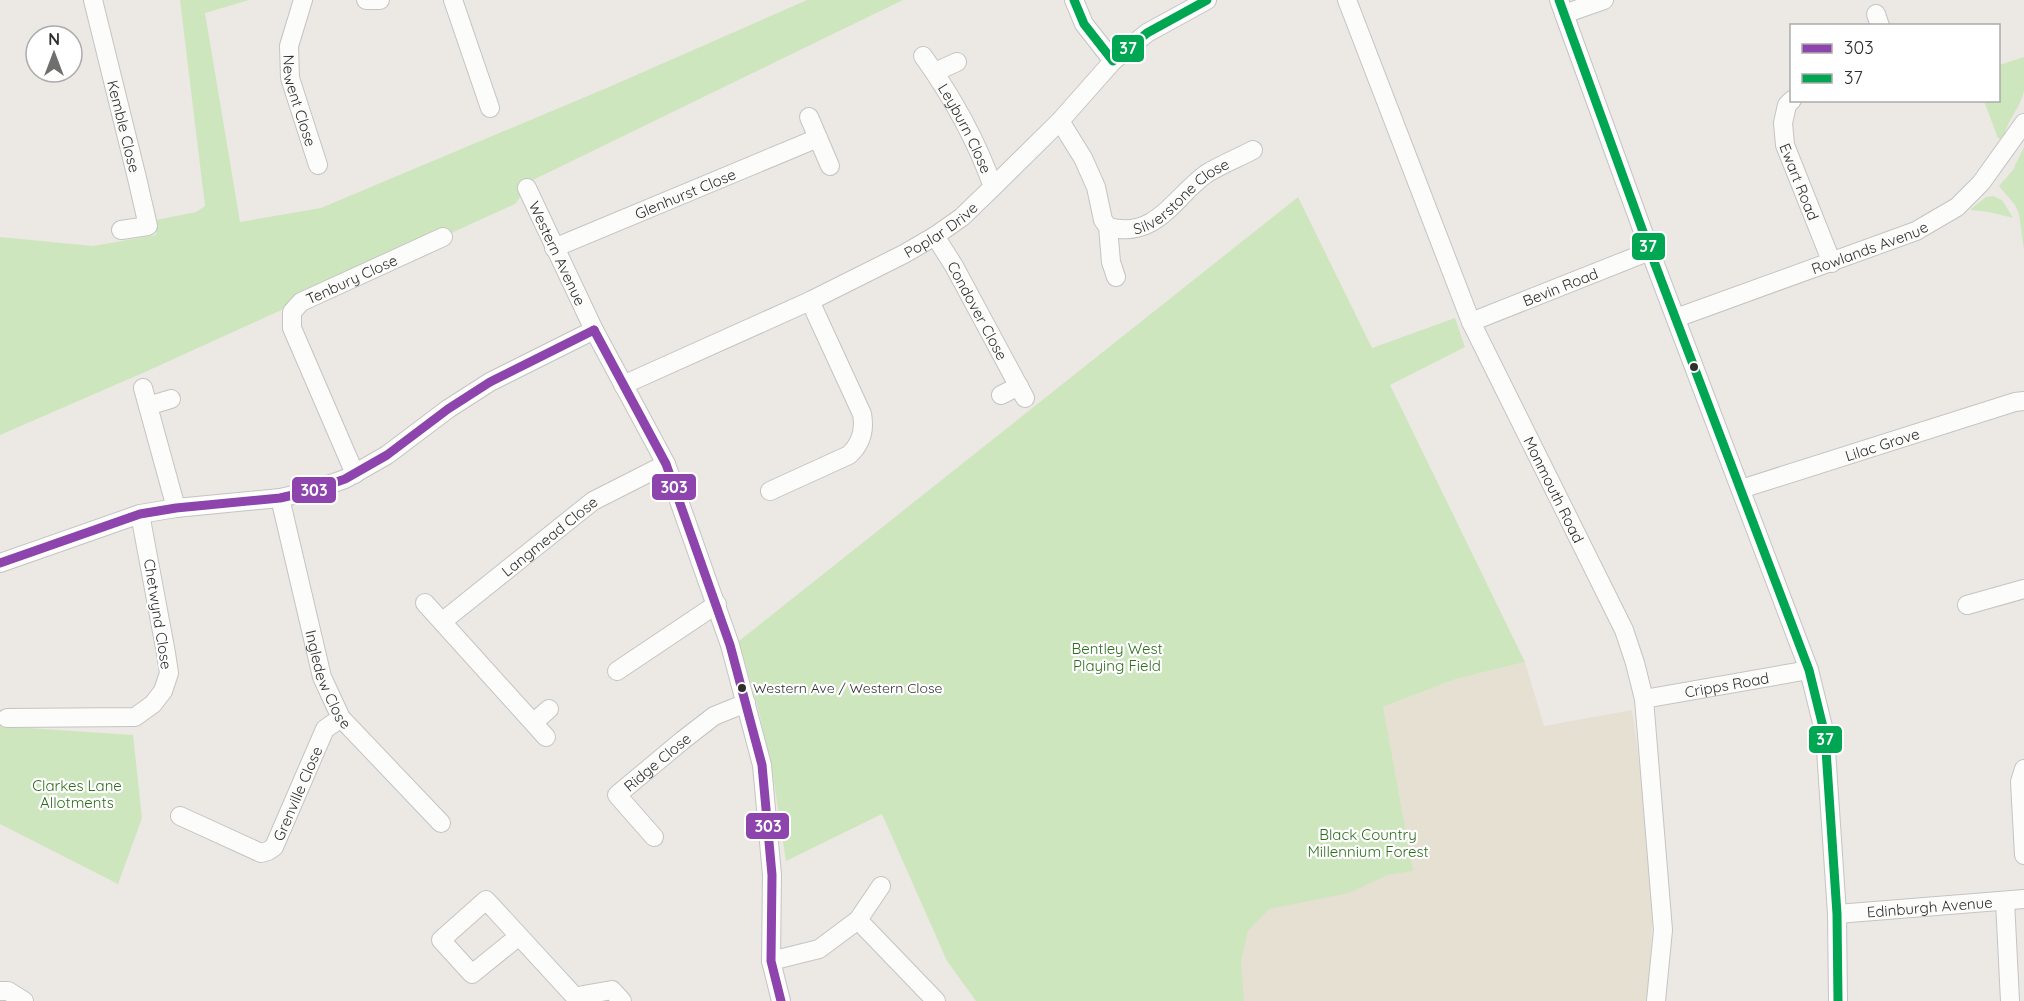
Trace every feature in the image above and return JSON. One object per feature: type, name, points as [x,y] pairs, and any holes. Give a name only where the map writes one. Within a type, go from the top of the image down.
[{"type":"street","name":"Kemble Close","points":[[93,0],[148,226],[121,230]]},
{"type":"street","name":"Newent Close","points":[[303,0],[289,46],[290,78],[318,165]]},
{"type":"street","points":[[366,0],[380,0]]},
{"type":"street","points":[[453,0],[490,108]]},
{"type":"street","points":[[1074,0],[1084,24],[1113,61]]},
{"type":"street","name":"Poplar Drive","points":[[623,385],[810,302],[935,236],[962,217],[993,187],[1059,121],[1113,61],[1148,33],[1207,0]]},
{"type":"street","name":"Monmouth Road","points":[[1347,0],[1471,322],[1624,630],[1635,663],[1644,699],[1663,930],[1656,1001]]},
{"type":"street","points":[[1604,0],[1561,7],[1650,251],[1809,670],[1825,735],[1837,914],[1838,1001]]},
{"type":"street","name":"Leyburn Close","points":[[923,56],[935,72],[982,158],[993,187]]},
{"type":"street","name":"Leyburn Close","points":[[935,72],[957,62]]},
{"type":"street","name":"Ewart Road","points":[[1790,102],[1787,105],[1783,123],[1785,145],[1832,263]]},
{"type":"street","points":[[809,117],[830,166]]},
{"type":"street","name":"Silverstone Close","points":[[1059,121],[1083,158],[1096,187],[1103,220],[1108,227],[1111,262],[1116,277]]},
{"type":"street","name":"Rowlands Avenue","points":[[1676,318],[1916,231],[1956,207],[1981,183],[2024,123]]},
{"type":"street","name":"Glenhurst Close","points":[[554,248],[818,138]]},
{"type":"street","name":"Silverstone Close","points":[[1108,227],[1120,230],[1134,229],[1149,224],[1168,210],[1206,174],[1252,150]]},
{"type":"street","name":"Western Avenue","points":[[526,188],[594,330],[666,465],[717,604],[762,765],[772,875],[771,961],[781,1001]]},
{"type":"street","name":"Condover Close","points":[[935,236],[954,266],[1022,392],[1001,395]]},
{"type":"street","name":"Tenbury Close","points":[[355,474],[292,328],[292,312],[301,302],[443,237]]},
{"type":"street","name":"Bevin Road","points":[[1471,322],[1650,251]]},
{"type":"street","points":[[770,491],[849,455],[857,448],[864,425],[862,414],[810,302]]},
{"type":"street","points":[[0,563],[140,514],[176,508],[280,498],[311,491],[355,474],[387,455],[448,409],[490,382],[594,330]]},
{"type":"street","points":[[171,399],[146,397],[176,508]]},
{"type":"street","name":"Lilac Grove","points":[[1741,489],[2024,401]]},
{"type":"street","name":"Langmead Close","points":[[442,621],[593,501],[666,465]]},
{"type":"street","name":"Ingledew Close","points":[[280,498],[322,677],[341,718],[441,823]]},
{"type":"street","name":"Chetwynd Close","points":[[6,718],[135,717],[153,704],[163,691],[169,673],[140,514]]},
{"type":"street","points":[[1967,605],[2024,589]]},
{"type":"street","points":[[425,603],[546,737]]},
{"type":"street","points":[[617,671],[717,604]]},
{"type":"street","name":"Cripps Road","points":[[1644,699],[1809,670]]},
{"type":"street","name":"Ridge Close","points":[[654,837],[617,795],[714,716],[746,703]]},
{"type":"street","points":[[534,723],[549,709]]},
{"type":"street","name":"Grenville Close","points":[[180,816],[261,853],[268,851],[274,847],[325,729],[341,718]]},
{"type":"street","points":[[2024,769],[2020,782],[2024,855]]},
{"type":"street","points":[[771,961],[819,949],[858,920],[881,886]]},
{"type":"street","name":"Edinburgh Avenue","points":[[1837,914],[2024,899]]},
{"type":"street","points":[[2005,901],[2010,1001]]},
{"type":"street","points":[[858,920],[936,1001]]},
{"type":"street","points":[[519,936],[578,1000],[583,995],[612,990],[622,1001]]},
{"type":"street","points":[[0,991],[8,991],[24,1001]]},
{"type":"shaded area","points":[[1525,662],[1544,726],[1632,710],[1654,889],[1648,1001],[1217,1001],[1194,905],[1355,718],[1456,679]]},
{"type":"green space","points":[[180,0],[249,0],[205,13],[240,222],[321,208],[609,87],[807,0],[903,0],[533,180],[515,204],[145,372],[0,435],[0,237],[93,246],[156,235],[156,220],[196,212],[205,206]]},
{"type":"green space","points":[[2024,57],[2024,91],[2007,127],[2004,140],[1998,138],[1984,102],[2000,102],[2000,65]]},
{"type":"green space","points":[[2024,147],[2024,250],[2019,214],[2015,205],[1999,186],[2013,170]]},
{"type":"green space","points":[[1993,196],[2002,200],[2013,218],[1970,210],[1986,197]]},
{"type":"green space","name":"Bentley West Playing Field","points":[[1298,197],[1372,348],[1455,318],[1465,347],[1390,385],[1525,662],[1456,679],[1383,707],[1413,871],[1388,875],[1349,893],[1269,909],[1248,931],[1241,961],[1244,1001],[976,1001],[947,961],[882,814],[786,861],[773,776],[759,712],[739,641]]},
{"type":"green space","name":"Clarkes Lane Allotments","points":[[0,726],[133,735],[142,818],[118,884],[0,824]]},
{"type":"transit line","name":"37","points":[[1074,0],[1084,24],[1113,61],[1147,33],[1207,0]]},
{"type":"transit line","name":"37","points":[[1559,0],[1650,251],[1809,670],[1825,735],[1837,914],[1838,1001]]},
{"type":"transit line","name":"303","points":[[594,330],[666,464],[730,645],[762,765],[772,875],[771,961],[781,1001]]},
{"type":"transit line","name":"303","points":[[0,563],[140,514],[176,508],[280,498],[311,491],[345,479],[387,455],[448,409],[490,382],[594,330]]},
{"type":"place","name":"Western Ave / Western Close","points":[[742,688]]},
{"type":"park label","name":"Black Country Millennium Forest","points":[[1368,842]]}]
